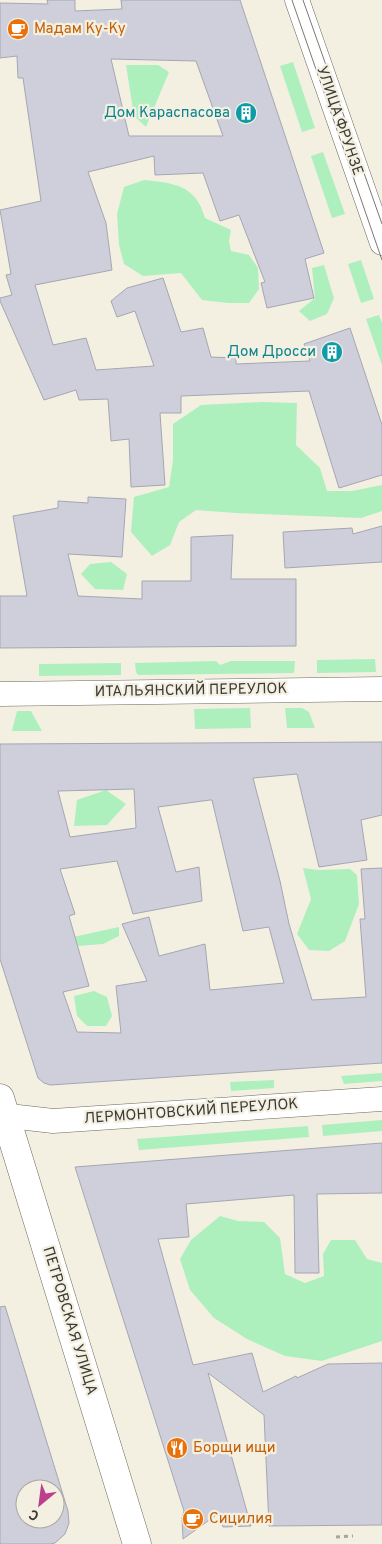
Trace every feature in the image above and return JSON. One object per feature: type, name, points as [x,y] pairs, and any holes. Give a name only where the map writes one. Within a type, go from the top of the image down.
[{"type":"main road","name":"ПЕТРОВСКАЯ УЛИЦА","points":[[2,1110],[137,1544]]},
{"type":"street","name":"УЛИЦА ФРУНЗЕ","points":[[297,0],[382,243]]},
{"type":"street","name":"ИТАЛЬЯНСКИЙ ПЕРЕУЛОК","points":[[0,694],[382,689]]},
{"type":"street","name":"ЛЕРМОНТОВСКИЙ ПЕРЕУЛОК","points":[[2,1110],[53,1121],[382,1099]]},
{"type":"path","points":[[336,1537],[352,1536]]},
{"type":"green space","points":[[293,62],[315,128],[302,132],[280,66]]},
{"type":"green space","points":[[126,65],[158,65],[169,72],[146,127],[134,116]]},
{"type":"green space","points":[[323,152],[345,214],[332,218],[311,156]]},
{"type":"green space","points":[[144,180],[174,185],[190,192],[201,207],[205,218],[231,230],[229,241],[231,251],[249,255],[258,268],[259,289],[249,303],[202,300],[181,273],[143,276],[124,264],[119,245],[117,214],[124,187]]},
{"type":"green space","points":[[361,260],[374,299],[361,303],[348,264]]},
{"type":"green space","points":[[324,265],[334,298],[327,314],[310,321],[299,311],[315,298],[312,268]]},
{"type":"green space","points":[[379,315],[382,323],[382,365],[366,319]]},
{"type":"green space","points":[[262,402],[297,403],[296,445],[320,468],[327,491],[352,491],[382,485],[382,511],[361,518],[196,510],[179,522],[170,545],[152,556],[131,532],[134,497],[169,487],[173,460],[173,424],[201,405]]},
{"type":"green space","points":[[111,562],[127,574],[123,590],[95,589],[81,574],[90,564]]},
{"type":"green space","points":[[375,659],[376,672],[317,673],[317,660]]},
{"type":"green space","points":[[216,661],[220,665],[231,661],[295,661],[294,673],[138,675],[135,663]]},
{"type":"green space","points":[[121,663],[121,675],[39,676],[39,664]]},
{"type":"green space","points":[[250,708],[251,728],[195,729],[194,709]]},
{"type":"green space","points":[[285,708],[302,708],[309,712],[315,728],[287,728]]},
{"type":"green space","points":[[17,711],[31,711],[42,731],[12,731]]},
{"type":"green space","points":[[106,790],[126,804],[107,825],[74,826],[77,800]]},
{"type":"green space","points":[[303,868],[319,870],[350,869],[357,875],[359,904],[345,941],[329,951],[309,950],[297,934],[311,899]]},
{"type":"green space","points":[[119,927],[119,936],[103,944],[78,946],[16,965],[73,937]]},
{"type":"green space","points":[[94,991],[107,997],[112,1016],[106,1026],[87,1026],[77,1016],[74,996]]},
{"type":"green space","points":[[382,1073],[382,1081],[344,1084],[341,1076]]},
{"type":"green space","points":[[274,1080],[274,1088],[231,1091],[230,1082]]},
{"type":"green space","points":[[382,1120],[382,1131],[323,1136],[322,1125]]},
{"type":"green space","points":[[308,1126],[309,1137],[139,1150],[137,1139]]},
{"type":"green space","points":[[220,1216],[238,1221],[264,1222],[280,1238],[285,1274],[305,1283],[324,1276],[323,1254],[331,1240],[355,1240],[367,1259],[382,1263],[382,1341],[322,1361],[285,1356],[247,1339],[214,1318],[190,1290],[180,1259],[191,1240]]},
{"type":"building","points":[[47,0],[75,0],[75,11],[122,9],[121,0],[240,0],[324,253],[305,259],[314,298],[267,308],[261,283],[265,282],[239,215],[220,221],[203,173],[155,175],[154,156],[88,172],[106,223],[112,270],[35,285],[53,345],[86,338],[96,370],[154,366],[135,311],[117,317],[111,301],[127,288],[163,278],[181,332],[203,328],[211,357],[236,358],[236,364],[310,361],[304,344],[350,328],[382,425],[382,475],[339,488],[309,391],[181,396],[181,413],[160,413],[165,485],[131,487],[129,439],[111,441],[108,399],[79,400],[76,390],[44,400],[0,301],[0,298],[12,295],[6,275],[11,274],[0,210],[41,201],[23,78],[18,78],[17,56],[0,58],[0,3],[48,4]],"holes":[[[111,59],[196,61],[223,136],[129,136]]]},
{"type":"building","points":[[88,497],[126,499],[122,557],[68,554],[78,596],[142,599],[142,581],[191,581],[191,537],[233,535],[231,579],[296,579],[296,646],[0,648],[0,596],[27,596],[13,516],[58,508],[58,501],[88,503]]},
{"type":"building","points":[[382,526],[382,562],[285,568],[283,532],[352,528],[353,534]]},
{"type":"building","points":[[382,742],[382,815],[361,820],[367,860],[319,867],[297,774],[253,778],[280,881],[289,924],[312,1000],[366,997],[360,919],[365,919],[361,869],[382,868],[382,1063],[50,1085],[38,1078],[0,959],[0,744]],"holes":[[[134,789],[136,828],[70,837],[58,791]],[[212,800],[243,931],[269,927],[284,983],[210,990],[205,944],[159,956],[149,917],[122,924],[147,981],[116,986],[121,1033],[77,1032],[63,992],[89,986],[69,916],[75,914],[60,869],[117,861],[133,914],[202,901],[199,867],[176,872],[158,807]]]},
{"type":"building","points":[[382,1143],[382,1193],[317,1194],[319,1273],[295,1273],[294,1195],[186,1204],[189,1237],[158,1239],[193,1365],[252,1353],[263,1392],[296,1376],[297,1378],[328,1364],[382,1363],[382,1525],[269,1526],[264,1415],[208,1373],[251,1526],[223,1527],[219,1513],[183,1539],[182,1518],[184,1511],[75,1167]]},
{"type":"building","points":[[5,1306],[58,1479],[15,1479],[15,1529],[65,1529],[65,1501],[69,1523],[65,1534],[55,1543],[0,1544],[0,1307]]},
{"type":"tram line","points":[[292,0],[382,260]]},
{"type":"tram line","points":[[303,0],[382,224]]},
{"type":"place","name":"Мадам Ку-Ку","points":[[18,29]]},
{"type":"place","name":"Дом Караспасова","points":[[246,113]]},
{"type":"place","name":"Дом Дросси","points":[[332,352]]},
{"type":"place","name":"Борщи ищи","points":[[177,1448]]},
{"type":"place","name":"Сицилия","points":[[193,1519]]}]
